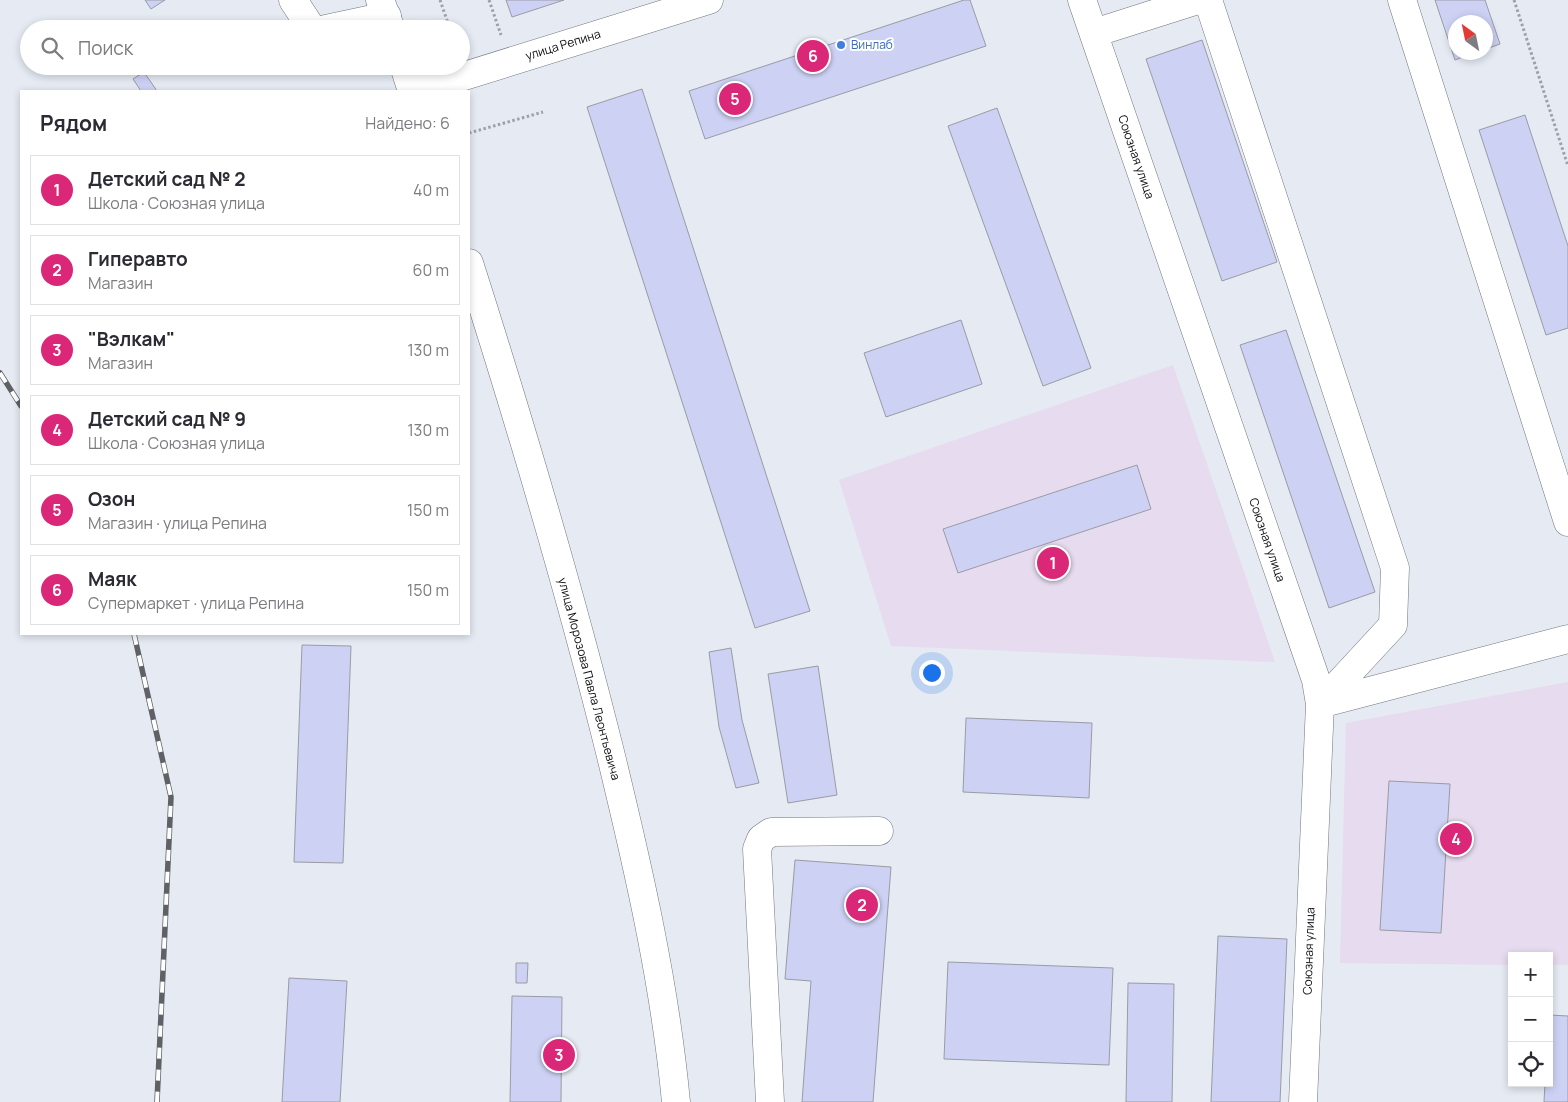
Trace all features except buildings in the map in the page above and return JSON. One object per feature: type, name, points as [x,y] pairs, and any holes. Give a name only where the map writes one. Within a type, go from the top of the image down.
[{"type":"street","points":[[293,0],[306,20]]},
{"type":"street","name":"улица Репина","points":[[470,74],[709,0]]},
{"type":"street","name":"Союзная улица","points":[[1082,0],[1316,680],[1320,704],[1303,1102]]},
{"type":"street","points":[[1094,34],[1198,0]]},
{"type":"street","points":[[1208,0],[1395,568],[1393,625],[1320,704]]},
{"type":"street","points":[[1402,0],[1568,522]]},
{"type":"street","points":[[365,20],[386,15]]},
{"type":"street","points":[[408,75],[414,90]]},
{"type":"street","name":"улица Репина","points":[[417,90],[466,75]]},
{"type":"street","name":"улица Морозова Павла Леонтьевича","points":[[470,266],[590,673],[644,890],[670,1039],[676,1102]]},
{"type":"street","points":[[1320,704],[1568,639]]},
{"type":"street","points":[[770,1102],[757,849],[761,839],[771,832],[879,831]]},
{"type":"path","points":[[440,0],[447,20]]},
{"type":"path","points":[[489,0],[511,61]]},
{"type":"path","points":[[1514,0],[1568,166]]},
{"type":"path","points":[[470,133],[543,112]]},
{"type":"shaded area","points":[[1173,365],[1275,662],[891,646],[839,480]]},
{"type":"shaded area","points":[[1568,682],[1568,965],[1553,965],[1553,952],[1508,952],[1508,965],[1340,963],[1346,723]]},
{"type":"railway","points":[[0,373],[20,404]]},
{"type":"railway","points":[[134,635],[171,797],[157,1102]]},
{"type":"place","name":"Винлаб","points":[[841,45]]},
{"type":"place","name":"Маяк","points":[[813,56]]},
{"type":"place","name":"Озон","points":[[735,99]]},
{"type":"place","name":"Детский сад № 2","points":[[1053,563]]},
{"type":"place","name":"Детский сад № 9","points":[[1456,839]]},
{"type":"place","name":"Гиперавто","points":[[862,905]]},
{"type":"place","name":"\"Вэлкам\"","points":[[559,1055]]}]
